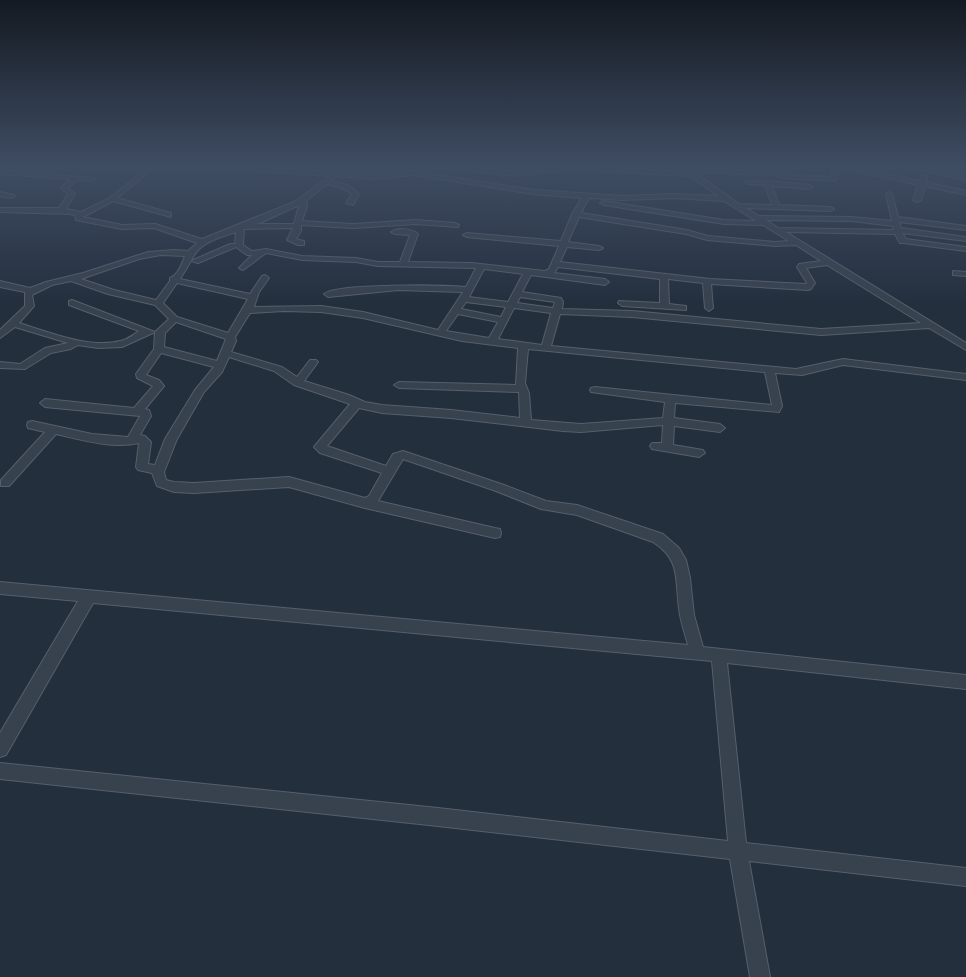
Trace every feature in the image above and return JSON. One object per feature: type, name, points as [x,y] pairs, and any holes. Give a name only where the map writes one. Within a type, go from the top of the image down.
[{"type":"street","points":[[30,212],[43,212]]},
{"type":"street","points":[[69,212],[79,214],[80,218],[92,222],[122,227],[155,226],[202,242]]},
{"type":"street","points":[[79,216],[88,212]]},
{"type":"street","points":[[153,212],[168,216]]},
{"type":"street","points":[[158,303],[173,280],[191,259],[202,242],[277,212]]},
{"type":"street","points":[[301,212],[297,225],[297,232],[291,240],[301,243]]},
{"type":"street","points":[[664,212],[724,222],[766,222]]},
{"type":"street","points":[[747,212],[830,262],[888,300],[932,324],[966,347]]},
{"type":"street","points":[[894,212],[903,241],[908,243],[966,249]]},
{"type":"street","points":[[542,274],[550,273],[556,264],[576,214],[687,232],[707,238],[775,244],[799,243]]},
{"type":"street","points":[[758,218],[852,220],[897,225],[966,228]]},
{"type":"street","points":[[240,227],[297,225],[353,226],[416,222],[455,224]]},
{"type":"street","points":[[777,230],[891,233],[897,225]]},
{"type":"street","points":[[897,225],[903,230],[966,238]]},
{"type":"street","points":[[233,245],[240,227]]},
{"type":"street","points":[[395,232],[414,234],[403,264]]},
{"type":"street","points":[[467,235],[504,237],[599,248]]},
{"type":"street","points":[[191,259],[233,245],[254,253],[262,251],[272,252],[302,258],[350,259],[366,263],[481,266],[605,282]]},
{"type":"street","points":[[0,335],[14,324],[30,306],[31,303],[28,294],[40,286],[85,275],[122,261],[159,251],[214,264]]},
{"type":"street","points":[[243,268],[262,251]]},
{"type":"street","points":[[556,264],[707,282],[758,286],[808,287],[811,283],[801,267],[830,262]]},
{"type":"street","points":[[440,333],[464,299],[481,266]]},
{"type":"street","points":[[492,342],[528,273]]},
{"type":"street","points":[[956,273],[966,274]]},
{"type":"street","points":[[70,278],[111,292],[158,303],[174,319],[230,337]]},
{"type":"street","points":[[265,278],[230,337],[231,341],[217,372],[200,390],[171,438],[159,470],[161,483],[174,487],[238,486],[289,482],[365,503],[495,533]]},
{"type":"street","points":[[664,278],[665,306]]},
{"type":"street","points":[[173,280],[253,297]]},
{"type":"street","points":[[707,282],[709,308]]},
{"type":"street","points":[[0,284],[31,291]]},
{"type":"street","points":[[328,294],[409,286],[437,286],[468,290]]},
{"type":"street","points":[[517,294],[555,299],[559,302],[546,348]]},
{"type":"street","points":[[464,299],[556,311],[591,314],[632,314],[820,332],[855,331],[932,324]]},
{"type":"street","points":[[72,303],[159,336]]},
{"type":"street","points":[[622,303],[683,308]]},
{"type":"street","points":[[247,310],[284,308],[321,309],[363,315],[462,338],[523,346],[769,369],[804,372],[833,363],[843,362],[966,377]]},
{"type":"street","points":[[455,311],[504,320]]},
{"type":"street","points":[[137,412],[159,386],[157,382],[141,376],[159,349],[160,332],[174,319]]},
{"type":"street","points":[[14,324],[76,342],[121,344],[146,330]]},
{"type":"street","points":[[0,365],[26,366],[44,352],[68,346],[76,342]]},
{"type":"street","points":[[523,346],[520,383],[526,408],[526,422]]},
{"type":"street","points":[[159,349],[220,365]]},
{"type":"street","points":[[225,353],[278,369],[298,383],[345,397],[357,403],[382,409],[581,428],[668,420],[720,428]]},
{"type":"street","points":[[298,383],[313,362]]},
{"type":"street","points":[[595,390],[775,409],[777,406],[769,369]]},
{"type":"street","points":[[400,385],[522,389]]},
{"type":"street","points":[[670,399],[668,420],[662,447],[699,454]]},
{"type":"street","points":[[44,403],[145,413],[146,416],[131,441]]},
{"type":"street","points":[[357,403],[320,447],[324,450],[388,471]]},
{"type":"street","points":[[32,425],[92,438],[131,441],[141,440],[145,442],[142,467],[159,470]]},
{"type":"street","points":[[5,483],[53,430]]},
{"type":"street","points":[[365,503],[373,499],[397,457],[403,456],[500,488],[545,506],[577,510],[643,533],[669,544],[677,555],[683,569],[686,610],[698,654]]},
{"type":"street","points":[[0,588],[719,655],[966,682]]},
{"type":"street","points":[[0,749],[89,596]]},
{"type":"street","points":[[719,655],[738,851],[760,977]]},
{"type":"street","points":[[0,771],[438,817],[966,877]]}]
